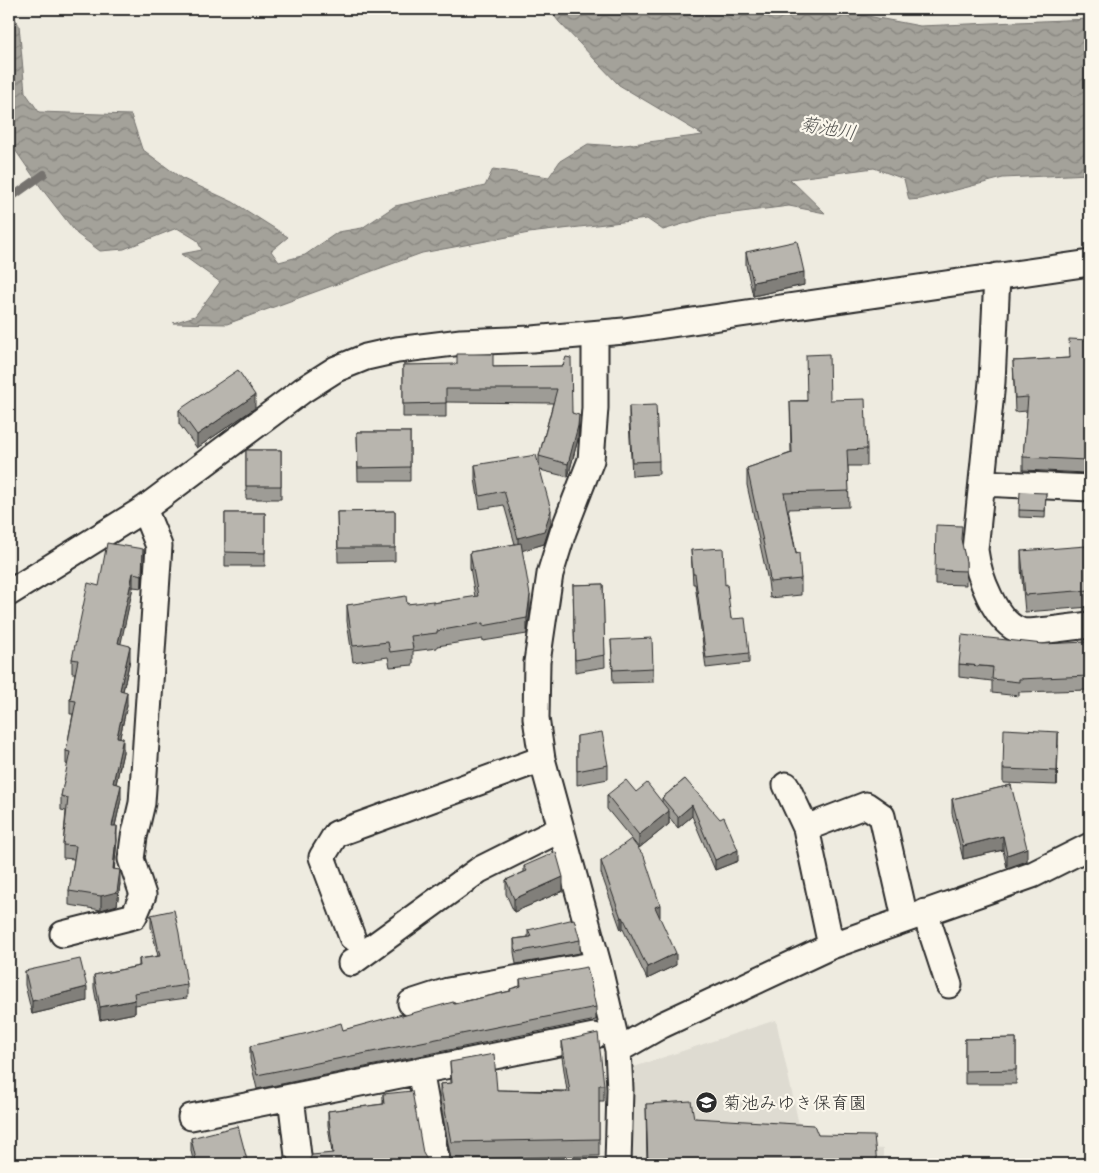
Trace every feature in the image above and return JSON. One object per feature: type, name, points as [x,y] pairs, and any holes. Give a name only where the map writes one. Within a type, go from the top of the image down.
[{"type":"street","points":[[9,593],[144,510],[303,390],[336,369],[366,357],[396,350],[461,342],[532,340],[595,334],[1090,263]]},
{"type":"street","points":[[997,276],[992,382],[976,542],[976,559],[984,584],[1000,613],[1011,624],[1022,631],[1090,625]]},
{"type":"street","points":[[595,334],[595,408],[591,460],[563,532],[550,574],[537,662],[536,718],[542,759],[598,964],[616,1040],[620,1089],[618,1164]]},
{"type":"street","points":[[982,483],[1090,488]]},
{"type":"street","points":[[63,934],[134,916],[143,895],[132,860],[134,837],[142,803],[159,546],[144,510]]},
{"type":"street","points":[[352,937],[322,857],[336,834],[542,759]]},
{"type":"street","points":[[786,785],[806,828],[831,946]]},
{"type":"street","points":[[806,828],[866,805],[882,816],[915,915],[949,985]]},
{"type":"street","points":[[351,963],[479,870],[562,829]]},
{"type":"street","points":[[191,1117],[581,1039],[616,1040],[662,1025],[831,946],[1032,875],[1090,846]]},
{"type":"street","points":[[411,1003],[448,991],[598,964]]},
{"type":"street","points":[[420,1070],[437,1164]]},
{"type":"street","points":[[291,1097],[299,1164]]},
{"type":"shaded area","name":"菊池みゆき保育園","points":[[776,1020],[803,1143],[883,1149],[883,1164],[618,1164],[619,1072]]},
{"type":"water","name":"菊池川","points":[[549,9],[850,9],[857,14],[920,26],[1090,19],[1090,174],[1003,178],[921,199],[909,200],[904,179],[874,168],[790,179],[825,213],[789,206],[710,216],[663,230],[647,219],[529,233],[422,253],[227,324],[173,323],[195,316],[220,282],[181,254],[202,250],[197,240],[177,228],[124,249],[100,251],[77,234],[42,189],[9,141],[9,10],[19,25],[25,92],[39,112],[131,115],[142,149],[181,178],[233,202],[288,237],[271,251],[279,262],[305,255],[338,232],[362,228],[395,206],[485,186],[493,169],[549,177],[560,161],[588,144],[617,146],[703,135],[619,85]]},
{"type":"building","points":[[797,241],[804,272],[753,282],[746,252]]},
{"type":"building","points":[[1069,339],[1090,340],[1090,398],[1086,460],[1023,457],[1028,397],[1015,398],[1013,361],[1070,358]]},
{"type":"building","points":[[457,354],[493,354],[493,367],[563,366],[566,357],[571,358],[572,413],[579,415],[568,464],[539,456],[557,389],[446,389],[446,403],[403,404],[403,365],[457,364]]},
{"type":"building","points":[[829,354],[830,400],[865,399],[867,449],[847,450],[849,491],[784,493],[796,554],[799,553],[801,579],[770,582],[768,564],[747,468],[792,453],[790,401],[807,401],[806,355]]},
{"type":"building","points":[[238,370],[255,395],[197,435],[179,410]]},
{"type":"building","points":[[656,405],[659,461],[632,462],[629,406]]},
{"type":"building","points":[[357,432],[410,432],[410,467],[358,468]]},
{"type":"building","points":[[246,450],[281,450],[281,486],[246,486]]},
{"type":"building","points":[[536,455],[551,510],[544,531],[518,538],[504,491],[480,496],[475,465]]},
{"type":"building","points":[[1020,492],[1046,493],[1045,511],[1019,510]]},
{"type":"building","points":[[395,511],[395,548],[338,548],[337,512]]},
{"type":"building","points":[[225,513],[265,513],[265,553],[225,552]]},
{"type":"building","points":[[936,525],[962,526],[961,539],[966,571],[935,570]]},
{"type":"building","points":[[107,543],[143,549],[142,575],[133,573],[118,643],[130,646],[120,690],[127,692],[117,737],[123,738],[113,783],[121,785],[112,826],[117,826],[113,869],[120,870],[117,892],[101,896],[69,891],[76,846],[63,845],[68,798],[61,796],[70,752],[66,751],[76,701],[70,700],[78,660],[72,659],[88,583],[99,586]]},
{"type":"building","points":[[521,543],[530,595],[527,618],[483,626],[483,623],[437,631],[437,633],[411,636],[413,649],[390,652],[388,642],[353,646],[347,605],[406,596],[407,604],[433,601],[433,603],[478,596],[470,552]]},
{"type":"building","points":[[1086,546],[1088,565],[1090,565],[1090,590],[1025,595],[1021,551]]},
{"type":"building","points":[[723,548],[725,585],[727,584],[731,619],[745,618],[749,653],[706,658],[691,550]]},
{"type":"building","points":[[603,584],[605,655],[575,660],[573,585]]},
{"type":"building","points":[[962,635],[1043,644],[1087,642],[1089,676],[1019,679],[1019,682],[992,679],[993,667],[959,664]]},
{"type":"building","points":[[652,638],[653,668],[613,670],[611,640]]},
{"type":"building","points":[[1004,729],[1058,732],[1057,771],[1003,769]]},
{"type":"building","points":[[602,732],[608,765],[577,771],[577,736]]},
{"type":"building","points":[[685,779],[720,819],[724,817],[738,850],[715,860],[692,805],[678,817],[662,798]]},
{"type":"building","points":[[626,780],[636,792],[647,783],[669,811],[639,835],[607,795]]},
{"type":"building","points":[[1011,785],[1027,848],[1007,855],[1003,836],[963,846],[952,799]]},
{"type":"building","points":[[631,839],[644,856],[660,905],[655,907],[676,953],[647,967],[623,917],[621,918],[601,861]]},
{"type":"building","points":[[556,852],[563,877],[514,899],[506,880],[527,871],[524,866]]},
{"type":"building","points":[[174,910],[187,985],[134,993],[135,1000],[100,1007],[94,975],[140,966],[139,959],[160,956],[151,915]]},
{"type":"building","points":[[574,919],[580,940],[516,952],[514,939],[531,937],[528,930]]},
{"type":"building","points":[[80,959],[87,987],[32,1001],[25,971]]},
{"type":"building","points":[[587,967],[596,1007],[257,1075],[250,1046],[308,1033],[341,1023],[343,1030],[453,1002],[454,1004],[511,991],[510,989],[521,986],[520,979]]},
{"type":"building","points":[[598,1033],[604,1085],[599,1085],[599,1139],[451,1142],[440,1084],[452,1083],[450,1062],[494,1054],[497,1090],[570,1092],[562,1041]]},
{"type":"building","points":[[1016,1038],[1016,1070],[965,1071],[965,1039]]},
{"type":"building","points":[[9,1047],[13,1048],[9,1058]]},
{"type":"building","points":[[412,1091],[423,1153],[427,1164],[302,1164],[308,1162],[312,1155],[333,1153],[328,1111],[384,1104],[383,1094]]},
{"type":"building","points":[[691,1101],[694,1118],[814,1125],[818,1135],[874,1136],[877,1164],[648,1164],[646,1104]]},
{"type":"building","points":[[238,1126],[247,1160],[287,1157],[293,1163],[299,1164],[197,1164],[191,1138]]},
{"type":"waterway","points":[[9,199],[44,174]]},
{"type":"place","name":"菊池みゆき保育園","points":[[707,1103]]}]
